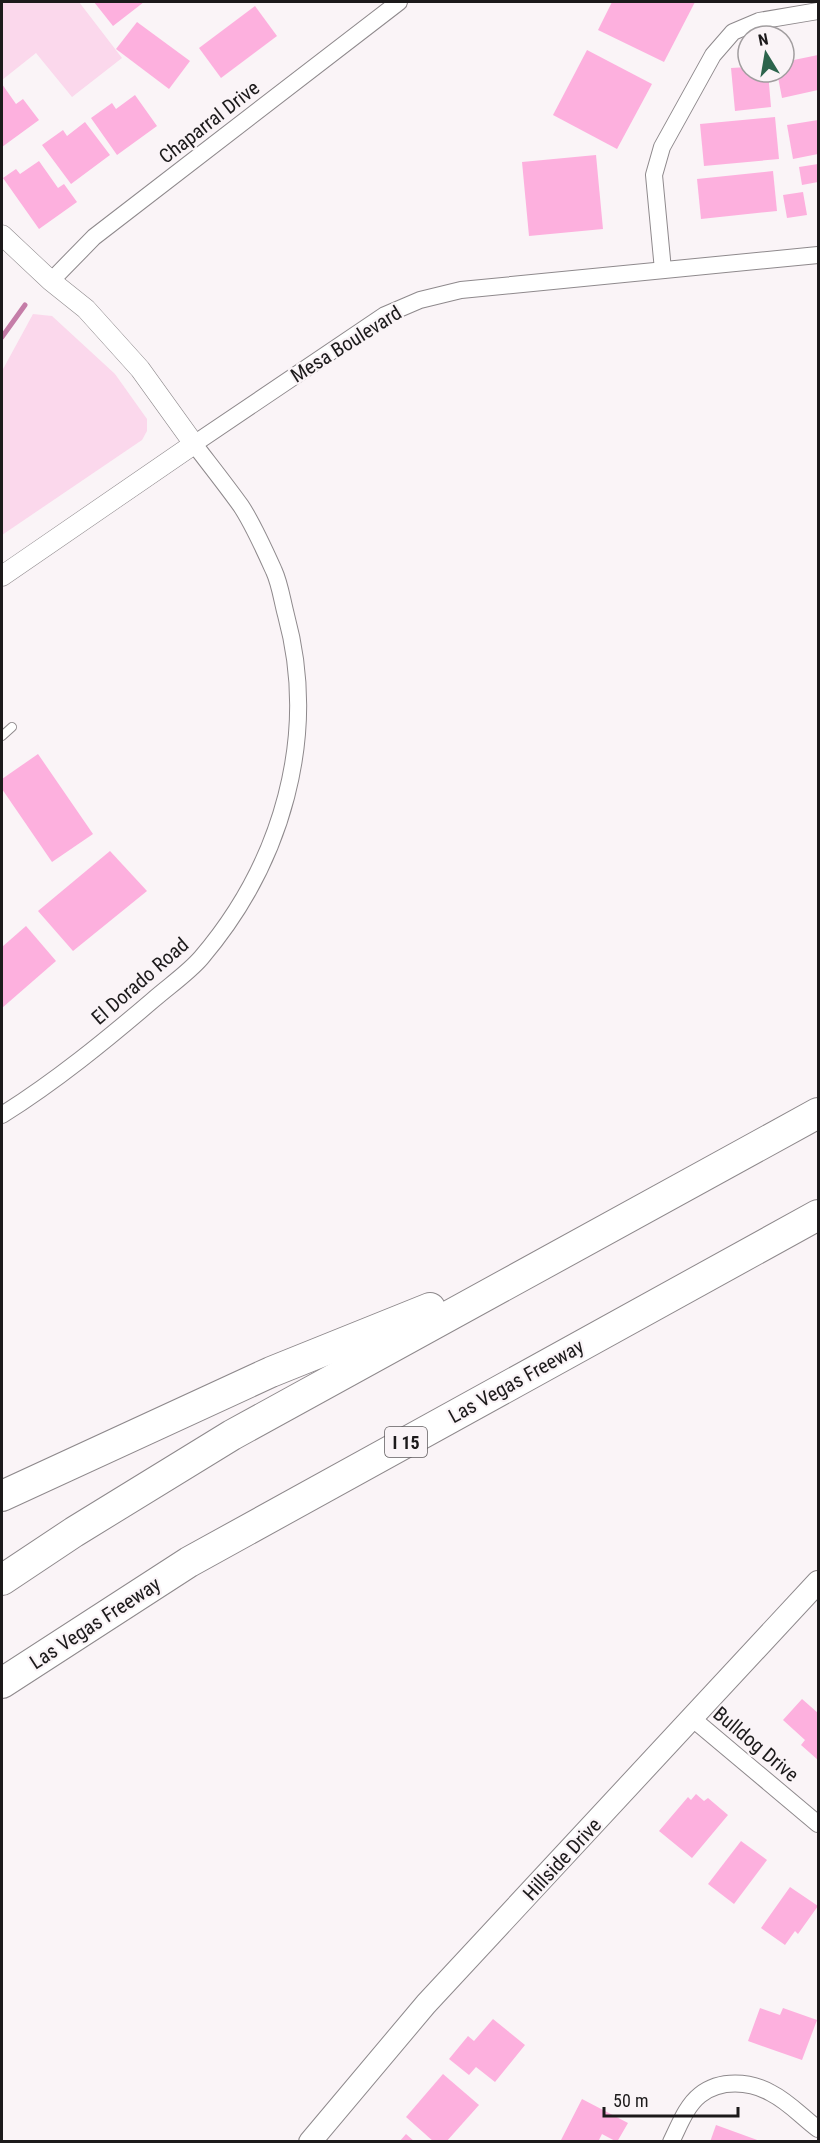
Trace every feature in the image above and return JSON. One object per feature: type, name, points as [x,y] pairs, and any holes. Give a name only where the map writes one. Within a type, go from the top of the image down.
[{"type":"highway","points":[[2,1580],[74,1532],[232,1436],[819,1113]]},
{"type":"highway","name":"Las Vegas Freeway","points":[[2,1683],[189,1562],[819,1215]]},
{"type":"highway","points":[[2,1496],[272,1372],[559,1255]]},
{"type":"main road","name":"Hillside Drive","points":[[310,2142],[426,2004],[819,1582]]},
{"type":"street","name":"Chaparral Drive","points":[[51,281],[94,237],[399,2]]},
{"type":"street","points":[[663,270],[654,175],[662,147],[713,55],[733,32],[759,21],[819,11]]},
{"type":"street","points":[[2,235],[51,281],[86,309],[140,369],[194,444]]},
{"type":"street","name":"Mesa Boulevard","points":[[2,576],[385,315],[420,300],[461,290],[819,255]]},
{"type":"street","name":"El Dorado Road","points":[[2,1115],[46,1087],[139,1013],[200,959],[244,899],[266,857],[284,808],[295,759],[300,702],[292,638],[275,572],[242,508],[194,444]]},
{"type":"street","name":"Bulldog Drive","points":[[693,1719],[819,1824]]},
{"type":"street","points":[[671,2142],[684,2115],[700,2095],[720,2084],[743,2084],[769,2092],[797,2110],[819,2129]]},
{"type":"lane","points":[[2,736],[12,727]]},
{"type":"shaded area","points":[[2,2],[79,2],[122,58],[72,97],[36,53],[2,80]]},
{"type":"shaded area","points":[[33,314],[52,316],[115,374],[147,419],[147,431],[142,440],[2,535],[2,371]]},
{"type":"building","points":[[94,2],[144,2],[113,26]]},
{"type":"building","points":[[612,2],[695,2],[664,62],[598,30]]},
{"type":"building","points":[[255,6],[277,36],[221,78],[199,48]]},
{"type":"building","points":[[137,22],[190,61],[169,89],[116,49]]},
{"type":"building","points":[[587,50],[652,84],[617,149],[553,115]]},
{"type":"building","points":[[818,55],[818,90],[782,98],[779,84],[796,84],[796,60]]},
{"type":"building","points":[[731,68],[736,68],[736,84],[769,84],[771,107],[735,111]]},
{"type":"building","points":[[2,84],[16,104],[23,99],[39,120],[2,147]]},
{"type":"building","points":[[135,95],[157,126],[117,155],[91,118],[112,103],[116,109]]},
{"type":"building","points":[[775,117],[779,159],[704,166],[700,124]]},
{"type":"building","points":[[818,120],[818,154],[793,159],[787,125]]},
{"type":"building","points":[[85,122],[110,155],[71,184],[42,145],[63,130],[67,136]]},
{"type":"building","points":[[596,155],[603,229],[529,236],[522,162]]},
{"type":"building","points":[[39,161],[58,188],[64,184],[77,202],[39,229],[3,178],[16,169],[20,174]]},
{"type":"building","points":[[818,164],[818,182],[802,185],[799,167]]},
{"type":"building","points":[[773,171],[777,211],[701,219],[697,179]]},
{"type":"building","points":[[803,192],[807,215],[787,218],[783,195]]},
{"type":"building","points":[[38,754],[93,834],[52,862],[2,789],[2,779]]},
{"type":"building","points":[[110,851],[147,891],[73,951],[38,911]]},
{"type":"building","points":[[26,926],[56,961],[2,1008],[2,947]]},
{"type":"building","points":[[802,1699],[818,1713],[818,1760],[801,1745],[805,1740],[783,1720]]},
{"type":"building","points":[[696,1794],[704,1801],[708,1798],[728,1815],[692,1858],[659,1831],[688,1797],[691,1800]]},
{"type":"building","points":[[741,1841],[767,1860],[734,1904],[708,1884]]},
{"type":"building","points":[[790,1887],[818,1906],[798,1934],[795,1931],[785,1945],[761,1928]]},
{"type":"building","points":[[760,2008],[780,2015],[783,2008],[817,2020],[802,2060],[748,2041]]},
{"type":"building","points":[[493,2019],[525,2045],[495,2082],[476,2067],[469,2075],[449,2059],[468,2036],[474,2041]]},
{"type":"building","points":[[443,2074],[479,2105],[446,2142],[434,2142],[406,2117]]},
{"type":"building","points":[[582,2099],[628,2123],[617,2142],[602,2134],[598,2142],[560,2142]]},
{"type":"building","points":[[716,2125],[760,2141],[760,2142],[710,2142]]},
{"type":"building","points":[[406,2134],[415,2142],[399,2142]]},
{"type":"waterway","points":[[2,337],[25,305]]}]
